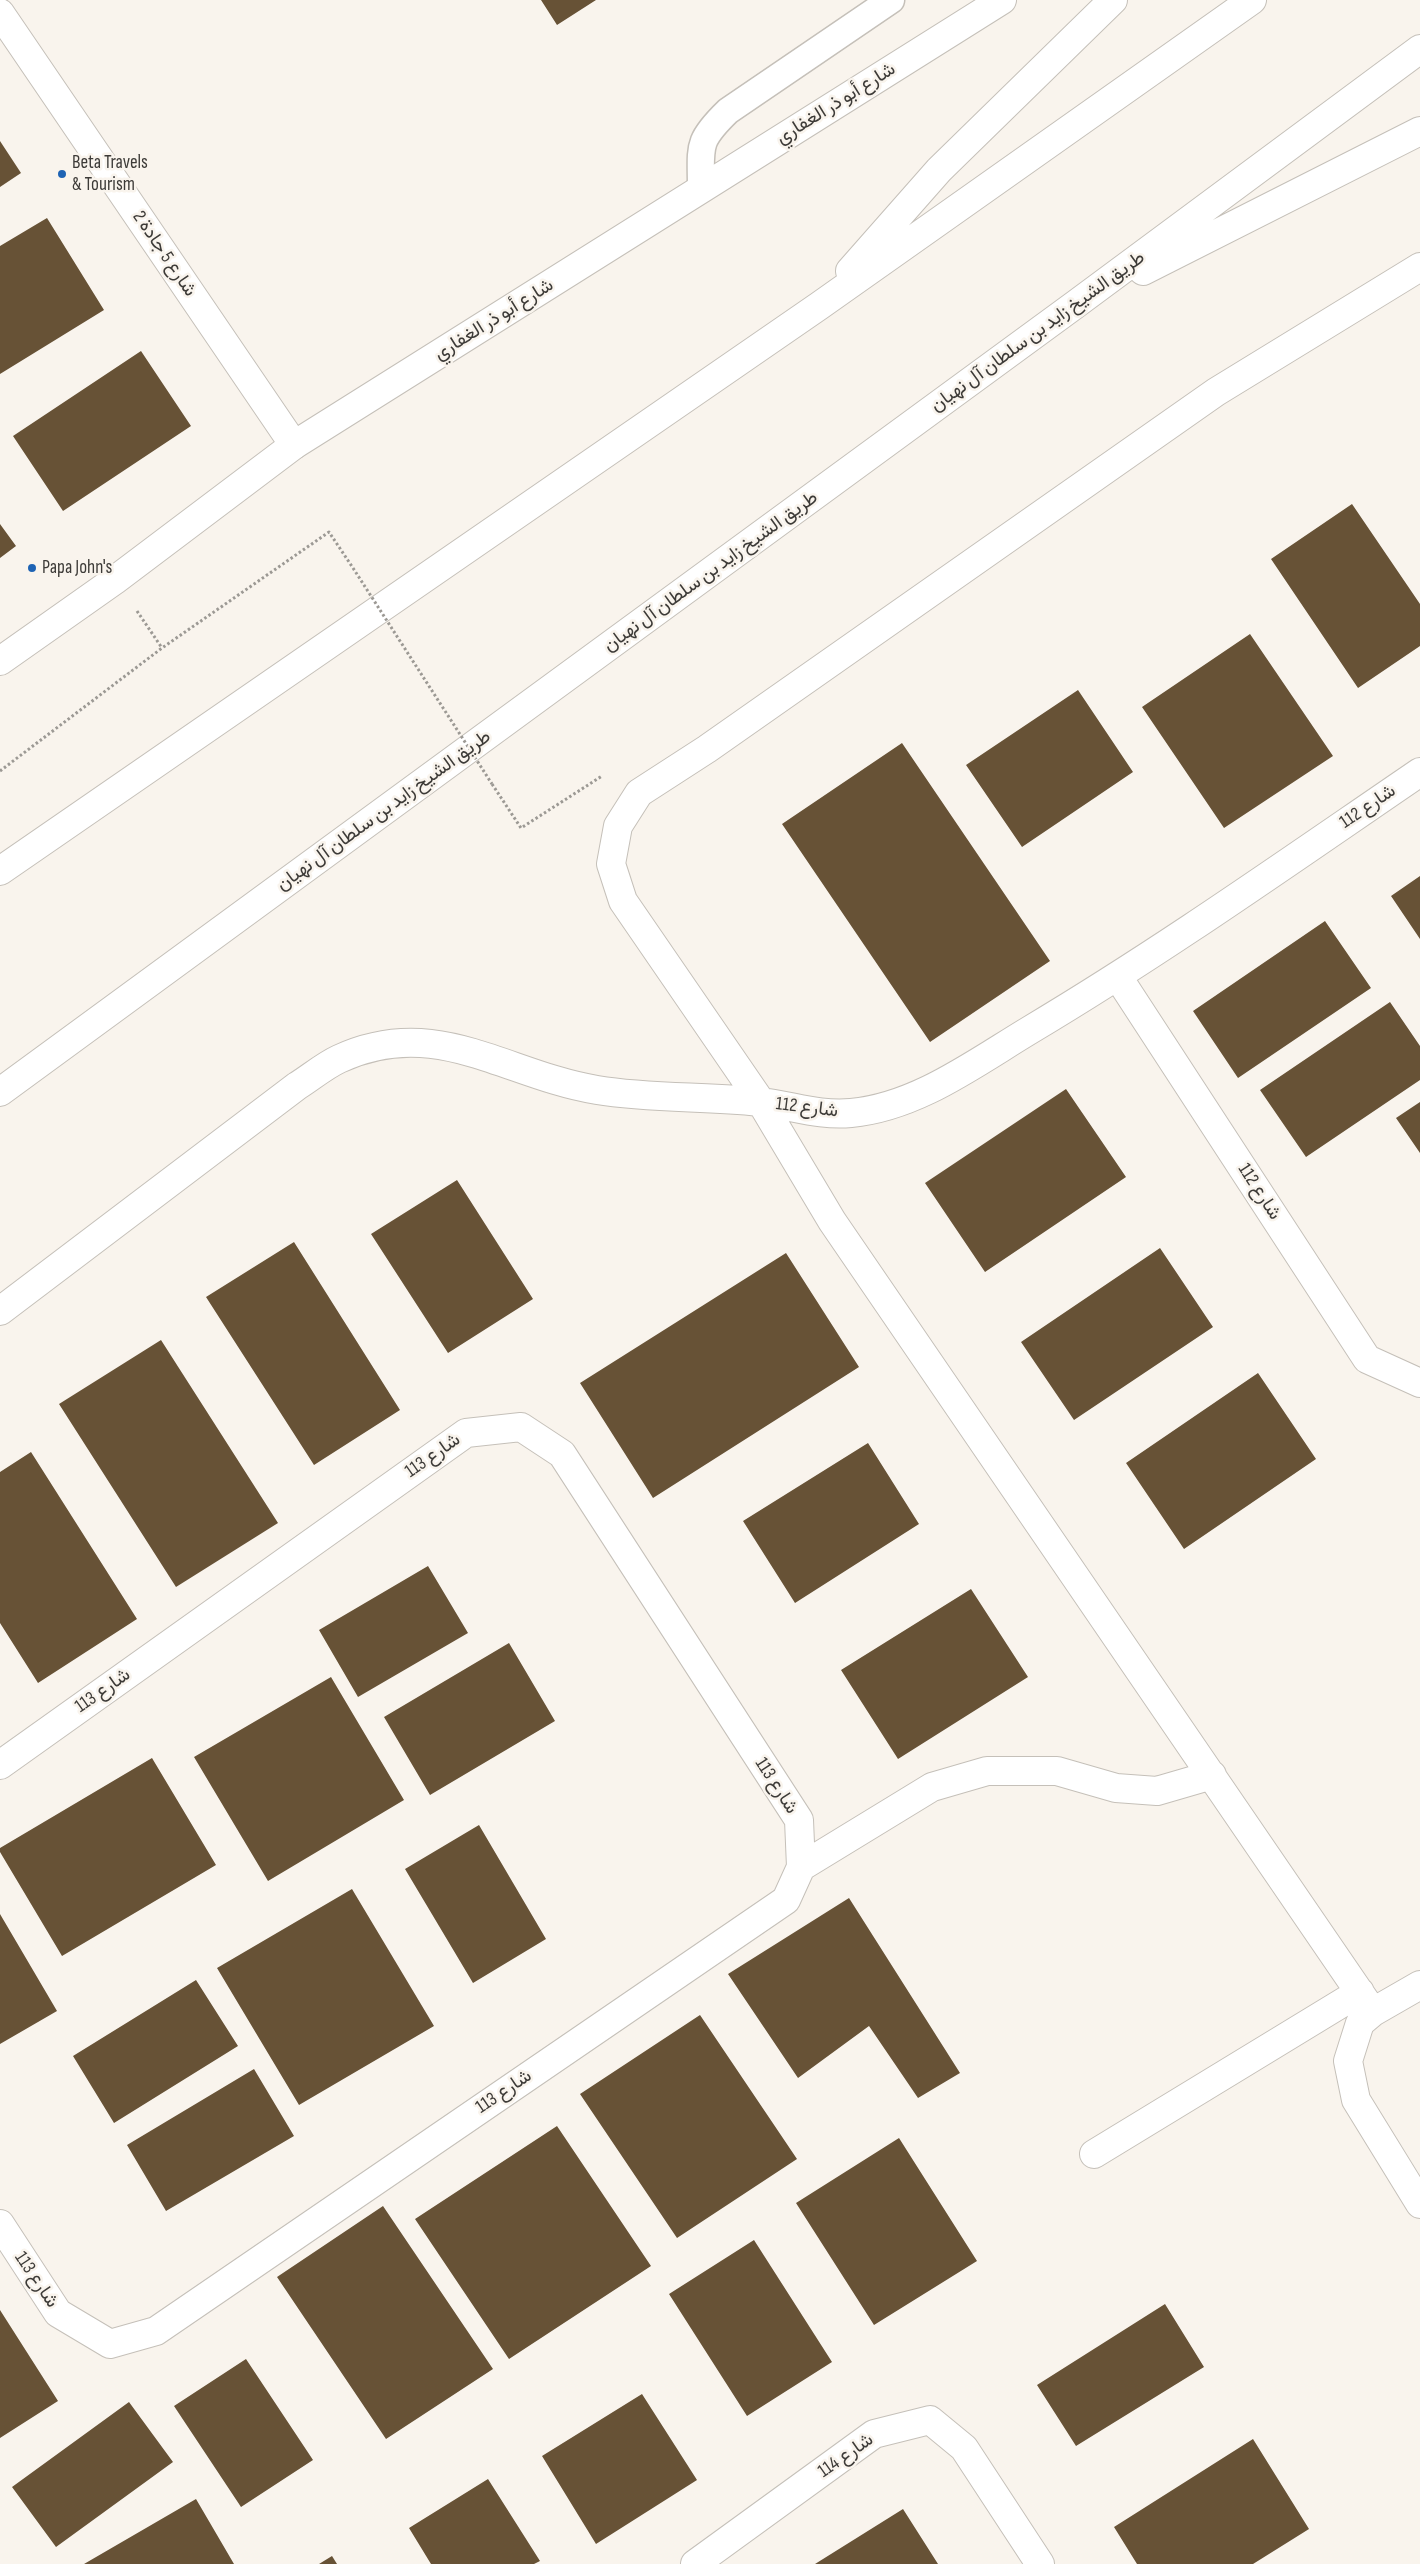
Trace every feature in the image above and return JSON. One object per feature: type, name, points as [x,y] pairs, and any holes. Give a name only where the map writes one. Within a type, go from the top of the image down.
[{"type":"main road","name":"شارع أبو ذر الغفاري","points":[[0,661],[115,580],[294,445],[1002,0]]},
{"type":"main road","points":[[819,306],[939,170],[1113,0]]},
{"type":"main road","points":[[0,872],[819,306],[1252,0]]},
{"type":"main road","name":"شارع 5 جادة 2","points":[[0,13],[294,445]]},
{"type":"main road","name":"طريق الشيخ زايد بن سلطان آل نهيان","points":[[0,1092],[1076,304],[1420,49]]},
{"type":"main road","points":[[1076,304],[1420,131]]},
{"type":"main road","points":[[1367,2002],[832,1221],[761,1102],[623,900],[611,864],[618,826],[639,793],[707,749],[1216,392],[1420,267]]},
{"type":"main road","name":"شارع 112","points":[[0,1311],[297,1086],[339,1060],[386,1045],[436,1043],[484,1055],[539,1076],[596,1090],[655,1096],[761,1102],[806,1112],[852,1113],[897,1103],[940,1084],[1118,977],[1420,772]]},
{"type":"main road","name":"شارع 112","points":[[1118,977],[1367,1359],[1420,1383]]},
{"type":"main road","name":"شارع 113","points":[[0,1765],[466,1433],[521,1427],[562,1454],[799,1820],[801,1867],[786,1900],[156,2331],[110,2344],[58,2313],[0,2224]]},
{"type":"main road","points":[[801,1867],[932,1787],[987,1771],[1057,1772],[1116,1788],[1157,1791],[1212,1774]]},
{"type":"main road","points":[[1094,2154],[1367,2002],[1420,1985]]},
{"type":"main road","points":[[1367,2002],[1348,2061],[1356,2100],[1420,2204]]},
{"type":"main road","name":"شارع 114","points":[[695,2564],[874,2434],[930,2420],[964,2448],[1040,2564]]},
{"type":"lane","points":[[701,189],[701,146],[708,131],[728,111],[891,0]]},
{"type":"path","points":[[0,771],[162,648],[329,532],[521,828]]},
{"type":"building","points":[[541,0],[596,0],[557,25]]},
{"type":"building","points":[[0,141],[21,173],[0,187]]},
{"type":"building","points":[[47,218],[104,310],[0,374],[0,246]]},
{"type":"building","points":[[141,351],[191,426],[63,511],[13,436]]},
{"type":"building","points":[[1352,504],[1420,604],[1420,646],[1358,688],[1271,559]]},
{"type":"building","points":[[0,524],[16,546],[0,558]]},
{"type":"building","points":[[1250,634],[1333,756],[1224,828],[1142,707]]},
{"type":"building","points":[[1078,690],[1133,772],[1022,847],[966,765]]},
{"type":"building","points":[[902,743],[1050,961],[930,1042],[782,824]]},
{"type":"building","points":[[1420,876],[1420,939],[1391,896]]},
{"type":"building","points":[[1325,921],[1371,988],[1238,1078],[1193,1011]]},
{"type":"building","points":[[1390,1002],[1420,1046],[1420,1080],[1306,1157],[1260,1090]]},
{"type":"building","points":[[1066,1089],[1126,1177],[985,1272],[925,1183]]},
{"type":"building","points":[[1420,1102],[1420,1153],[1396,1118]]},
{"type":"building","points":[[457,1180],[533,1299],[448,1353],[371,1234]]},
{"type":"building","points":[[294,1242],[400,1410],[314,1465],[206,1297]]},
{"type":"building","points":[[1160,1248],[1213,1327],[1074,1420],[1021,1342]]},
{"type":"building","points":[[786,1253],[859,1367],[653,1498],[580,1383]]},
{"type":"building","points":[[161,1340],[278,1523],[176,1587],[59,1404]]},
{"type":"building","points":[[1258,1373],[1316,1459],[1184,1549],[1126,1463]]},
{"type":"building","points":[[868,1443],[919,1524],[795,1603],[743,1521]]},
{"type":"building","points":[[31,1452],[137,1619],[38,1683],[0,1623],[0,1472]]},
{"type":"building","points":[[428,1566],[468,1633],[358,1697],[319,1630]]},
{"type":"building","points":[[971,1589],[1028,1677],[898,1759],[841,1670]]},
{"type":"building","points":[[509,1643],[555,1721],[430,1795],[384,1717]]},
{"type":"building","points":[[331,1677],[404,1800],[268,1881],[194,1757]]},
{"type":"building","points":[[152,1758],[216,1865],[62,1956],[0,1852],[0,1848]]},
{"type":"building","points":[[479,1825],[546,1939],[473,1983],[405,1869]]},
{"type":"building","points":[[352,1889],[434,2026],[299,2105],[217,1968]]},
{"type":"building","points":[[849,1898],[960,2073],[918,2098],[869,2026],[798,2078],[728,1974]]},
{"type":"building","points":[[0,1914],[57,2011],[0,2044]]},
{"type":"building","points":[[196,1980],[238,2046],[114,2123],[73,2056]]},
{"type":"building","points":[[700,2015],[797,2159],[677,2238],[580,2094]]},
{"type":"building","points":[[254,2069],[294,2136],[166,2211],[127,2145]]},
{"type":"building","points":[[557,2126],[651,2266],[509,2359],[415,2219]]},
{"type":"building","points":[[899,2138],[977,2261],[874,2325],[796,2203]]},
{"type":"building","points":[[383,2206],[493,2369],[386,2439],[277,2277]]},
{"type":"building","points":[[754,2240],[832,2362],[747,2416],[669,2294]]},
{"type":"building","points":[[1165,2304],[1204,2367],[1076,2446],[1037,2385]]},
{"type":"building","points":[[0,2310],[58,2401],[0,2438]]},
{"type":"building","points":[[246,2359],[313,2460],[241,2507],[174,2406]]},
{"type":"building","points":[[642,2394],[697,2480],[596,2544],[542,2456]]},
{"type":"building","points":[[129,2402],[173,2462],[56,2547],[12,2487]]},
{"type":"building","points":[[1253,2439],[1309,2529],[1253,2564],[1137,2564],[1114,2527]]},
{"type":"building","points":[[488,2479],[540,2561],[534,2564],[431,2564],[409,2528]]},
{"type":"building","points":[[196,2499],[234,2564],[84,2564]]},
{"type":"building","points":[[903,2509],[938,2564],[815,2564]]},
{"type":"building","points":[[332,2556],[337,2564],[319,2564]]},
{"type":"place","name":"Beta Travels & Tourism","points":[[62,174]]},
{"type":"place","name":"Papa John's","points":[[32,568]]}]
